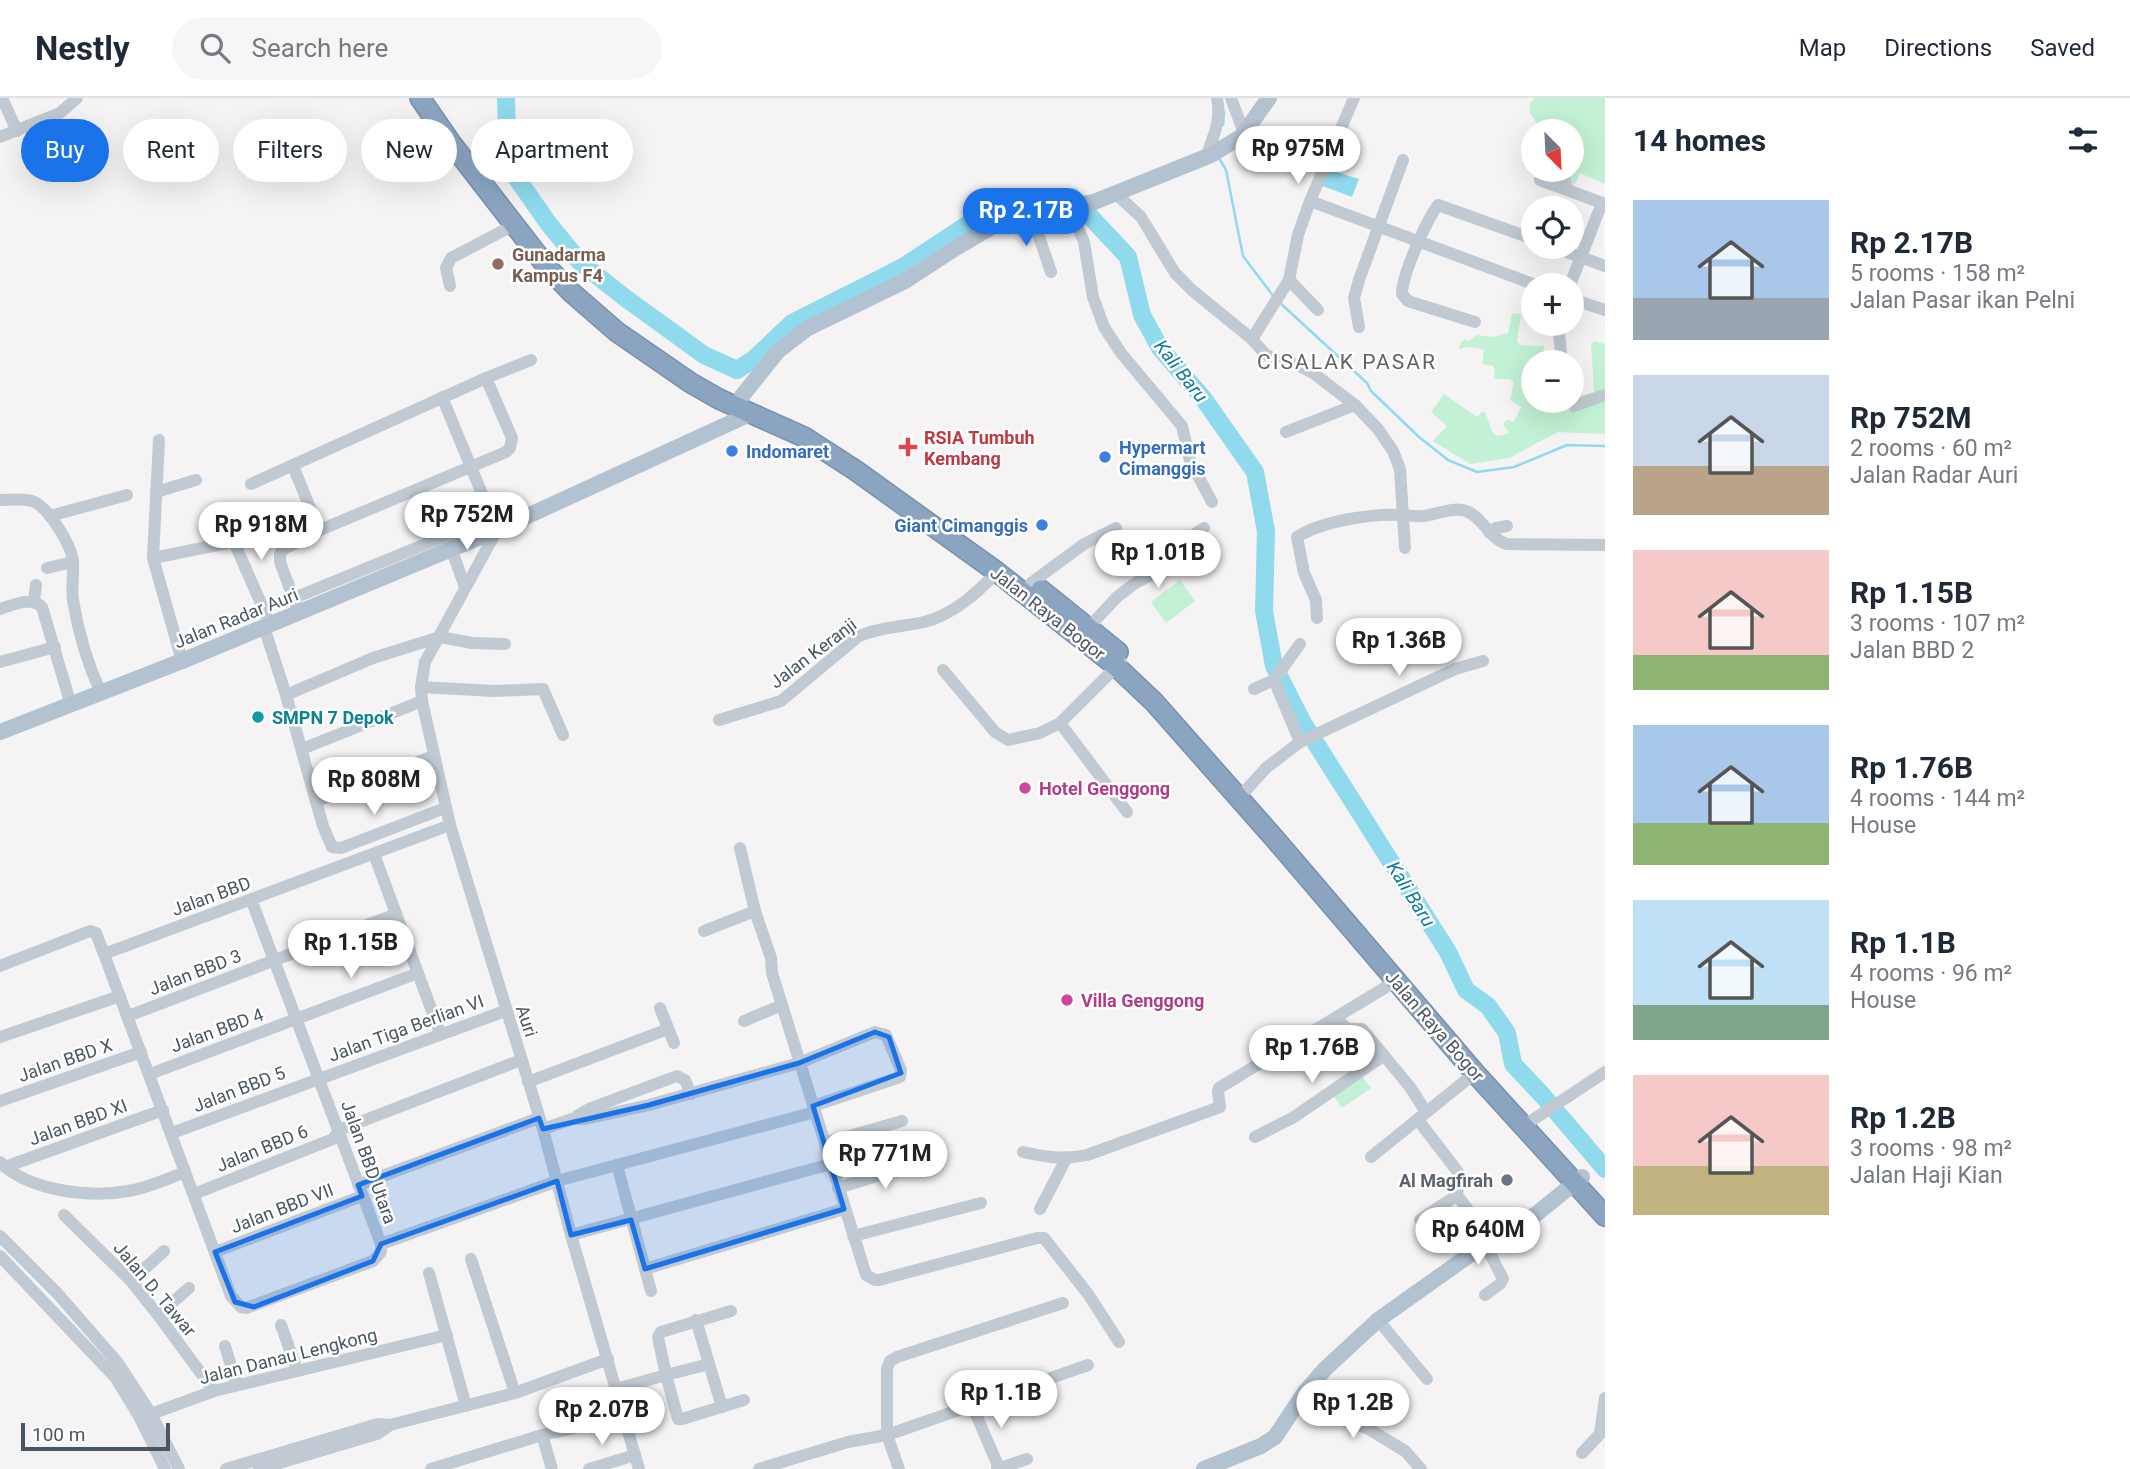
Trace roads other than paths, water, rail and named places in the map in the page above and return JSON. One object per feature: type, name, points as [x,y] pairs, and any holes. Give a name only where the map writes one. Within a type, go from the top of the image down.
[{"type":"highway","name":"Jalan Raya Bogor","points":[[420,98],[438,119]]},
{"type":"highway","name":"Jalan Raya Bogor","points":[[434,98],[445,119]]},
{"type":"highway","name":"Jalan Raya Bogor","points":[[457,140],[514,225],[558,279],[617,332],[691,383],[824,450],[896,492],[1031,583],[1089,627],[1475,1073],[1539,1128]]},
{"type":"highway","name":"Jalan Raya Bogor","points":[[457,140],[556,259],[594,299],[679,361],[742,396],[822,434],[997,572],[1158,691],[1539,1128],[1578,1180],[1605,1204]]},
{"type":"main road","points":[[742,396],[778,351],[798,334],[905,281],[987,228],[1014,216],[1094,202],[1227,147],[1244,133],[1269,98]]},
{"type":"main road","name":"Jalan Radar Auri","points":[[0,732],[266,626],[296,606],[451,548],[494,523],[752,413]]},
{"type":"main road","points":[[1204,1469],[1261,1446],[1275,1437],[1305,1392],[1325,1369],[1378,1320],[1488,1242],[1535,1216],[1578,1180]]},
{"type":"street","points":[[2,98],[17,131]]},
{"type":"street","points":[[0,137],[60,113],[77,98]]},
{"type":"street","points":[[1208,156],[1219,120],[1217,98]]},
{"type":"street","points":[[1231,98],[1244,133]]},
{"type":"street","points":[[1252,339],[1289,280],[1298,235],[1310,201],[1354,98]]},
{"type":"street","points":[[1359,327],[1354,298],[1403,160]]},
{"type":"street","points":[[1546,182],[1603,203],[1584,253]]},
{"type":"street","points":[[1565,182],[1568,190]]},
{"type":"street","points":[[1116,194],[1148,226],[1182,281],[1252,339],[1265,354],[1313,373],[1355,405],[1378,429],[1397,460],[1405,548]]},
{"type":"street","points":[[1310,201],[1521,279]]},
{"type":"street","points":[[1475,322],[1404,298],[1402,290],[1420,241],[1438,205],[1521,235]]},
{"type":"street","points":[[1071,207],[1084,242],[1093,297],[1104,327],[1121,353],[1182,426],[1190,461],[1212,502]]},
{"type":"street","points":[[1031,214],[1051,272]]},
{"type":"street","points":[[450,286],[446,268],[451,258],[514,225]]},
{"type":"street","points":[[1584,259],[1605,266]]},
{"type":"street","points":[[1289,280],[1318,310]]},
{"type":"street","points":[[1584,303],[1605,310]]},
{"type":"street","points":[[251,484],[442,397],[531,360]]},
{"type":"street","points":[[486,378],[512,438],[512,444],[506,452],[319,530],[286,547],[279,555],[296,606],[494,523],[509,510]]},
{"type":"street","points":[[1584,402],[1605,395]]},
{"type":"street","points":[[442,397],[494,523]]},
{"type":"street","points":[[1286,432],[1355,405]]},
{"type":"street","points":[[159,440],[153,558],[182,661]]},
{"type":"street","points":[[293,466],[319,530]]},
{"type":"street","points":[[156,492],[197,480]]},
{"type":"street","points":[[50,516],[127,495]]},
{"type":"street","points":[[0,500],[31,501],[39,504],[50,516],[67,544],[73,562],[72,598],[92,675],[101,693]]},
{"type":"street","points":[[1317,618],[1316,600],[1304,573],[1297,537],[1314,529],[1349,520],[1401,515],[1420,517],[1465,510],[1500,542],[1514,545],[1605,545]]},
{"type":"street","points":[[224,519],[266,626],[330,845],[335,849],[445,808]]},
{"type":"street","name":"Auri","points":[[494,523],[465,587],[425,662],[422,701],[445,808],[541,1124],[639,1469]]},
{"type":"street","points":[[1489,532],[1507,526]]},
{"type":"street","points":[[1031,583],[1084,544],[1116,528]]},
{"type":"street","points":[[1089,627],[1116,597],[1134,583],[1161,569],[1169,561],[1176,547],[1205,528]]},
{"type":"street","points":[[153,558],[227,543]]},
{"type":"street","points":[[451,548],[465,587]]},
{"type":"street","points":[[47,568],[73,562]]},
{"type":"street","name":"Jalan Keranji","points":[[719,720],[781,701],[859,636],[873,630],[926,622],[947,613],[978,592],[997,572]]},
{"type":"street","points":[[244,578],[266,626]]},
{"type":"street","points":[[34,601],[36,585]]},
{"type":"street","points":[[0,609],[34,601],[45,611],[71,705]]},
{"type":"street","points":[[286,695],[373,658],[440,637],[472,643],[505,644]]},
{"type":"street","points":[[1254,689],[1275,679],[1300,644]]},
{"type":"street","points":[[0,662],[55,647]]},
{"type":"street","points":[[1246,790],[1266,768],[1301,742],[1455,669],[1483,661]]},
{"type":"street","points":[[943,670],[995,732],[1008,740],[1040,733],[1060,723],[1121,662]]},
{"type":"street","points":[[1275,679],[1301,742]]},
{"type":"street","points":[[421,687],[494,691],[544,689],[563,735]]},
{"type":"street","points":[[302,748],[422,701]]},
{"type":"street","points":[[1060,723],[1127,812]]},
{"type":"street","points":[[317,801],[433,756]]},
{"type":"street","name":"Jalan BBD","points":[[104,954],[450,825]]},
{"type":"street","points":[[740,848],[755,911],[771,958],[772,973],[866,1275],[874,1280],[1044,1238],[1088,1294],[1119,1342]]},
{"type":"street","points":[[374,854],[440,1033]]},
{"type":"street","name":"Jalan BBD Utara","points":[[150,1074],[231,1296],[241,1307],[246,1308],[373,1261],[380,1256],[381,1244],[251,899]]},
{"type":"street","points":[[704,931],[755,911]]},
{"type":"street","name":"Jalan BBD 3","points":[[128,1016],[396,914]]},
{"type":"street","points":[[0,966],[90,931],[96,933],[150,1074]]},
{"type":"street","name":"Jalan BBD 4","points":[[150,1074],[418,973]]},
{"type":"street","points":[[1023,1152],[1052,1158],[1087,1155],[1220,1107],[1219,1088],[1396,981]]},
{"type":"street","points":[[0,1037],[120,996]]},
{"type":"street","points":[[744,1021],[782,1005]]},
{"type":"street","points":[[660,1008],[674,1043]]},
{"type":"street","name":"Jalan Tiga Berlian VI","points":[[319,1077],[505,1011]]},
{"type":"street","points":[[1335,1018],[1348,1029],[1362,1029],[1410,1087],[1422,1116],[1458,1172],[1460,1178],[1457,1195],[1488,1242],[1503,1279],[1485,1294]]},
{"type":"street","points":[[528,1082],[668,1029]]},
{"type":"street","points":[[381,1244],[557,1181],[814,1109],[897,1078],[901,1075],[901,1070],[888,1037],[879,1032],[799,1063],[691,1094],[585,1119],[572,1119]]},
{"type":"street","name":"Jalan BBD X","points":[[0,1101],[141,1052]]},
{"type":"street","points":[[1255,1138],[1294,1117],[1383,1056]]},
{"type":"street","name":"Jalan BBD 6","points":[[194,1195],[333,1139],[339,1130],[521,1060]]},
{"type":"street","points":[[1539,1128],[1559,1101],[1605,1072]]},
{"type":"street","points":[[1371,1157],[1475,1073]]},
{"type":"street","points":[[572,1119],[591,1108],[679,1076],[685,1080],[691,1094]]},
{"type":"street","name":"Jalan BBD 5","points":[[172,1133],[319,1077]]},
{"type":"street","points":[[644,1088],[649,1105]]},
{"type":"street","name":"Jalan BBD XI","points":[[3,1165],[163,1110]]},
{"type":"street","name":"Jalan BBD VII","points":[[215,1252],[360,1190],[541,1124],[572,1119]]},
{"type":"street","points":[[825,1143],[902,1122]]},
{"type":"street","points":[[1040,1209],[1066,1158]]},
{"type":"street","points":[[838,1188],[922,1162]]},
{"type":"street","points":[[571,1234],[831,1164]]},
{"type":"street","points":[[3,1165],[31,1182],[47,1187],[104,1193],[142,1189],[185,1172]]},
{"type":"street","points":[[617,1165],[651,1290]]},
{"type":"street","points":[[1420,1220],[1457,1195]]},
{"type":"street","points":[[853,1236],[981,1203]]},
{"type":"street","points":[[645,1269],[844,1209]]},
{"type":"street","name":"Jalan D. Tawar","points":[[64,1215],[131,1281],[214,1391]]},
{"type":"street","points":[[0,1236],[26,1260],[118,1363],[145,1415],[179,1469]]},
{"type":"street","points":[[131,1281],[164,1251]]},
{"type":"street","points":[[0,1256],[115,1377],[145,1415],[165,1469]]},
{"type":"street","points":[[471,1259],[514,1394]]},
{"type":"street","points":[[429,1273],[466,1406]]},
{"type":"street","points":[[158,1315],[189,1288]]},
{"type":"street","points":[[899,1469],[887,1434],[887,1369],[890,1362],[897,1357],[1063,1303]]},
{"type":"street","points":[[731,1311],[659,1334],[666,1375],[678,1419],[744,1400]]},
{"type":"street","points":[[696,1320],[722,1407]]},
{"type":"street","points":[[1378,1320],[1427,1379]]},
{"type":"street","points":[[281,1325],[296,1370]]},
{"type":"street","name":"Jalan Danau Lengkong","points":[[145,1415],[214,1391],[447,1335]]},
{"type":"street","points":[[225,1346],[237,1385]]},
{"type":"street","points":[[226,1469],[378,1424],[390,1425],[514,1394],[608,1359]]},
{"type":"street","points":[[616,1389],[709,1364]]},
{"type":"street","points":[[759,1469],[848,1442],[887,1434],[1087,1365]]},
{"type":"street","points":[[1305,1392],[1344,1420],[1367,1428],[1405,1451],[1421,1469]]},
{"type":"street","points":[[1582,1453],[1600,1434],[1605,1398]]},
{"type":"street","points":[[972,1405],[998,1469],[1027,1459]]},
{"type":"street","points":[[431,1469],[542,1435],[624,1417]]},
{"type":"street","points":[[260,1469],[377,1434],[390,1425]]},
{"type":"street","points":[[542,1435],[552,1469]]},
{"type":"street","points":[[589,1469],[635,1455]]},
{"type":"water","points":[[1327,169],[1359,179],[1352,197],[1320,185]]},
{"type":"waterway","name":"Kali Baru","points":[[506,98],[507,134],[516,177],[548,223],[580,262],[704,355],[737,370],[754,359],[792,323],[903,267],[985,213],[1022,198],[1072,197],[1128,257],[1142,315],[1160,348],[1203,398],[1255,472],[1266,531],[1264,611],[1274,666],[1303,723],[1448,952],[1466,990],[1488,1006],[1507,1033],[1513,1064],[1605,1169]]},
{"type":"waterway","points":[[1223,125],[1224,112]]},
{"type":"waterway","points":[[1219,158],[1226,170],[1243,256],[1274,297]]},
{"type":"waterway","points":[[1279,302],[1367,383],[1371,391],[1419,437],[1448,460],[1477,472],[1514,467],[1567,445],[1605,446]]},
{"type":"place","name":"Gunadarma Kampus F4","points":[[498,264]]},
{"type":"place","name":"RSIA Tumbuh Kembang","points":[[908,447]]},
{"type":"place","name":"Indomaret","points":[[732,451]]},
{"type":"place","name":"Hypermart Cimanggis","points":[[1105,457]]},
{"type":"place","name":"Giant Cimanggis","points":[[1042,525]]},
{"type":"place","name":"SMPN 7 Depok","points":[[258,717]]},
{"type":"place","name":"Hotel Genggong","points":[[1025,788]]},
{"type":"place","name":"Villa Genggong","points":[[1067,1000]]},
{"type":"place","name":"Al Magfirah","points":[[1507,1180]]},
{"type":"district","name":"CISALAK PASAR","points":[[1347,362]]}]
